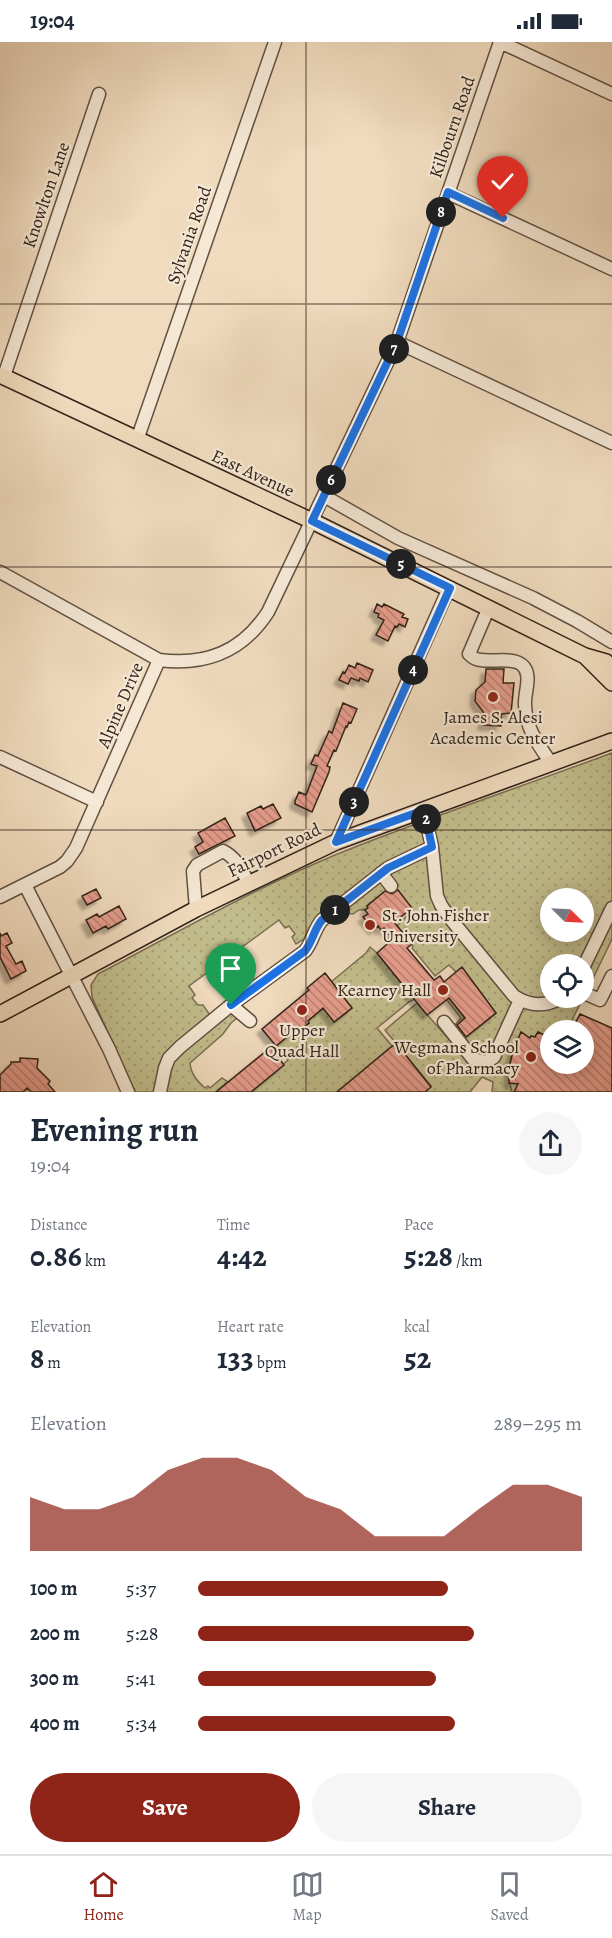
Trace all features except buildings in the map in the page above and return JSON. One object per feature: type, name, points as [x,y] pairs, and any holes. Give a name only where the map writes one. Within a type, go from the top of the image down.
[{"type":"main road","name":"East Avenue","points":[[2,375],[312,521],[585,656],[610,665]]},
{"type":"main road","name":"East Avenue","points":[[585,656],[612,683]]},
{"type":"main road","name":"Fairport Road","points":[[0,1014],[196,909],[336,842],[612,741]]},
{"type":"street","name":"Sylvania Road","points":[[137,440],[275,42]]},
{"type":"street","points":[[500,42],[612,94]]},
{"type":"street","name":"Kilbourn Road","points":[[312,521],[397,342],[500,42]]},
{"type":"street","name":"Knowlton Lane","points":[[2,375],[99,94]]},
{"type":"street","points":[[448,192],[612,269]]},
{"type":"street","points":[[397,342],[612,443]]},
{"type":"street","points":[[324,496],[398,538],[533,598],[612,642]]},
{"type":"street","name":"Alpine Drive","points":[[0,897],[60,867],[76,848],[159,660],[174,662],[201,660],[232,649],[250,636],[268,612],[312,521]]},
{"type":"street","points":[[0,572],[159,660]]},
{"type":"street","points":[[336,842],[450,588]]},
{"type":"street","points":[[489,607],[469,654],[480,660],[516,662],[523,665],[526,672],[525,708],[530,734],[551,763]]},
{"type":"street","points":[[0,757],[97,802]]},
{"type":"street","points":[[424,810],[432,847],[436,890],[441,905],[510,992],[520,1000],[540,1004]]},
{"type":"street","points":[[160,1092],[169,1058],[204,1026],[305,951],[311,944],[317,926],[322,920],[381,873],[397,862],[432,847]]},
{"type":"street","points":[[196,909],[193,871],[197,865],[223,851],[236,862],[249,884]]},
{"type":"street","points":[[381,873],[391,886]]},
{"type":"street","points":[[26,885],[109,1049],[128,1092]]},
{"type":"street","points":[[590,954],[612,908]]},
{"type":"street","points":[[231,975],[246,994]]},
{"type":"street","points":[[600,1000],[612,976]]},
{"type":"street","points":[[594,997],[612,1006]]},
{"type":"street","points":[[444,1022],[473,1059],[487,1062],[494,1057],[520,1000]]},
{"type":"street","points":[[231,1005],[250,1021]]},
{"type":"shaded area","points":[[612,753],[612,939],[594,976],[594,954],[540,954],[540,1008],[578,1008],[572,1020],[540,1020],[540,1033],[538,1032],[535,1037],[531,1036],[529,1039],[521,1033],[510,1062],[509,1077],[512,1092],[492,1092],[493,1082],[482,1077],[470,1092],[425,1092],[431,1086],[385,1030],[417,1003],[465,1058],[453,1027],[461,1018],[447,1000],[449,998],[465,1018],[457,1025],[466,1037],[496,1013],[462,968],[456,972],[449,965],[435,976],[412,948],[413,946],[397,926],[413,910],[393,885],[365,910],[359,910],[353,914],[344,913],[337,904],[309,928],[304,939],[296,944],[292,937],[295,934],[289,926],[285,928],[279,920],[189,986],[195,995],[192,998],[198,1005],[203,1005],[216,1024],[230,1013],[236,1016],[223,1034],[190,1063],[195,1077],[205,1088],[208,1086],[210,1088],[222,1078],[228,1082],[216,1092],[135,1092],[92,997],[91,985],[98,974],[293,874],[423,821]]},
{"type":"shaded area","points":[[370,947],[415,999],[377,1028],[392,1046],[337,1092],[251,1092],[288,1060],[276,1046],[297,1029],[299,1031],[309,1023],[308,1021],[323,1008],[335,1022],[352,1008],[331,982]]},
{"type":"place","name":"James S. Alesi Academic Center","points":[[493,697]]},
{"type":"place","name":"St. John Fisher University","points":[[370,925]]},
{"type":"place","name":"Kearney Hall","points":[[443,990]]},
{"type":"place","name":"Upper Quad Hall","points":[[302,1010]]},
{"type":"place","name":"Wegmans School of Pharmacy","points":[[531,1057]]},
{"type":"route","points":[[231,1005],[305,951],[311,944],[317,926],[322,920],[381,873],[397,862],[432,847],[424,810],[336,842],[450,588],[312,521],[397,342],[448,192],[503,218]]}]
